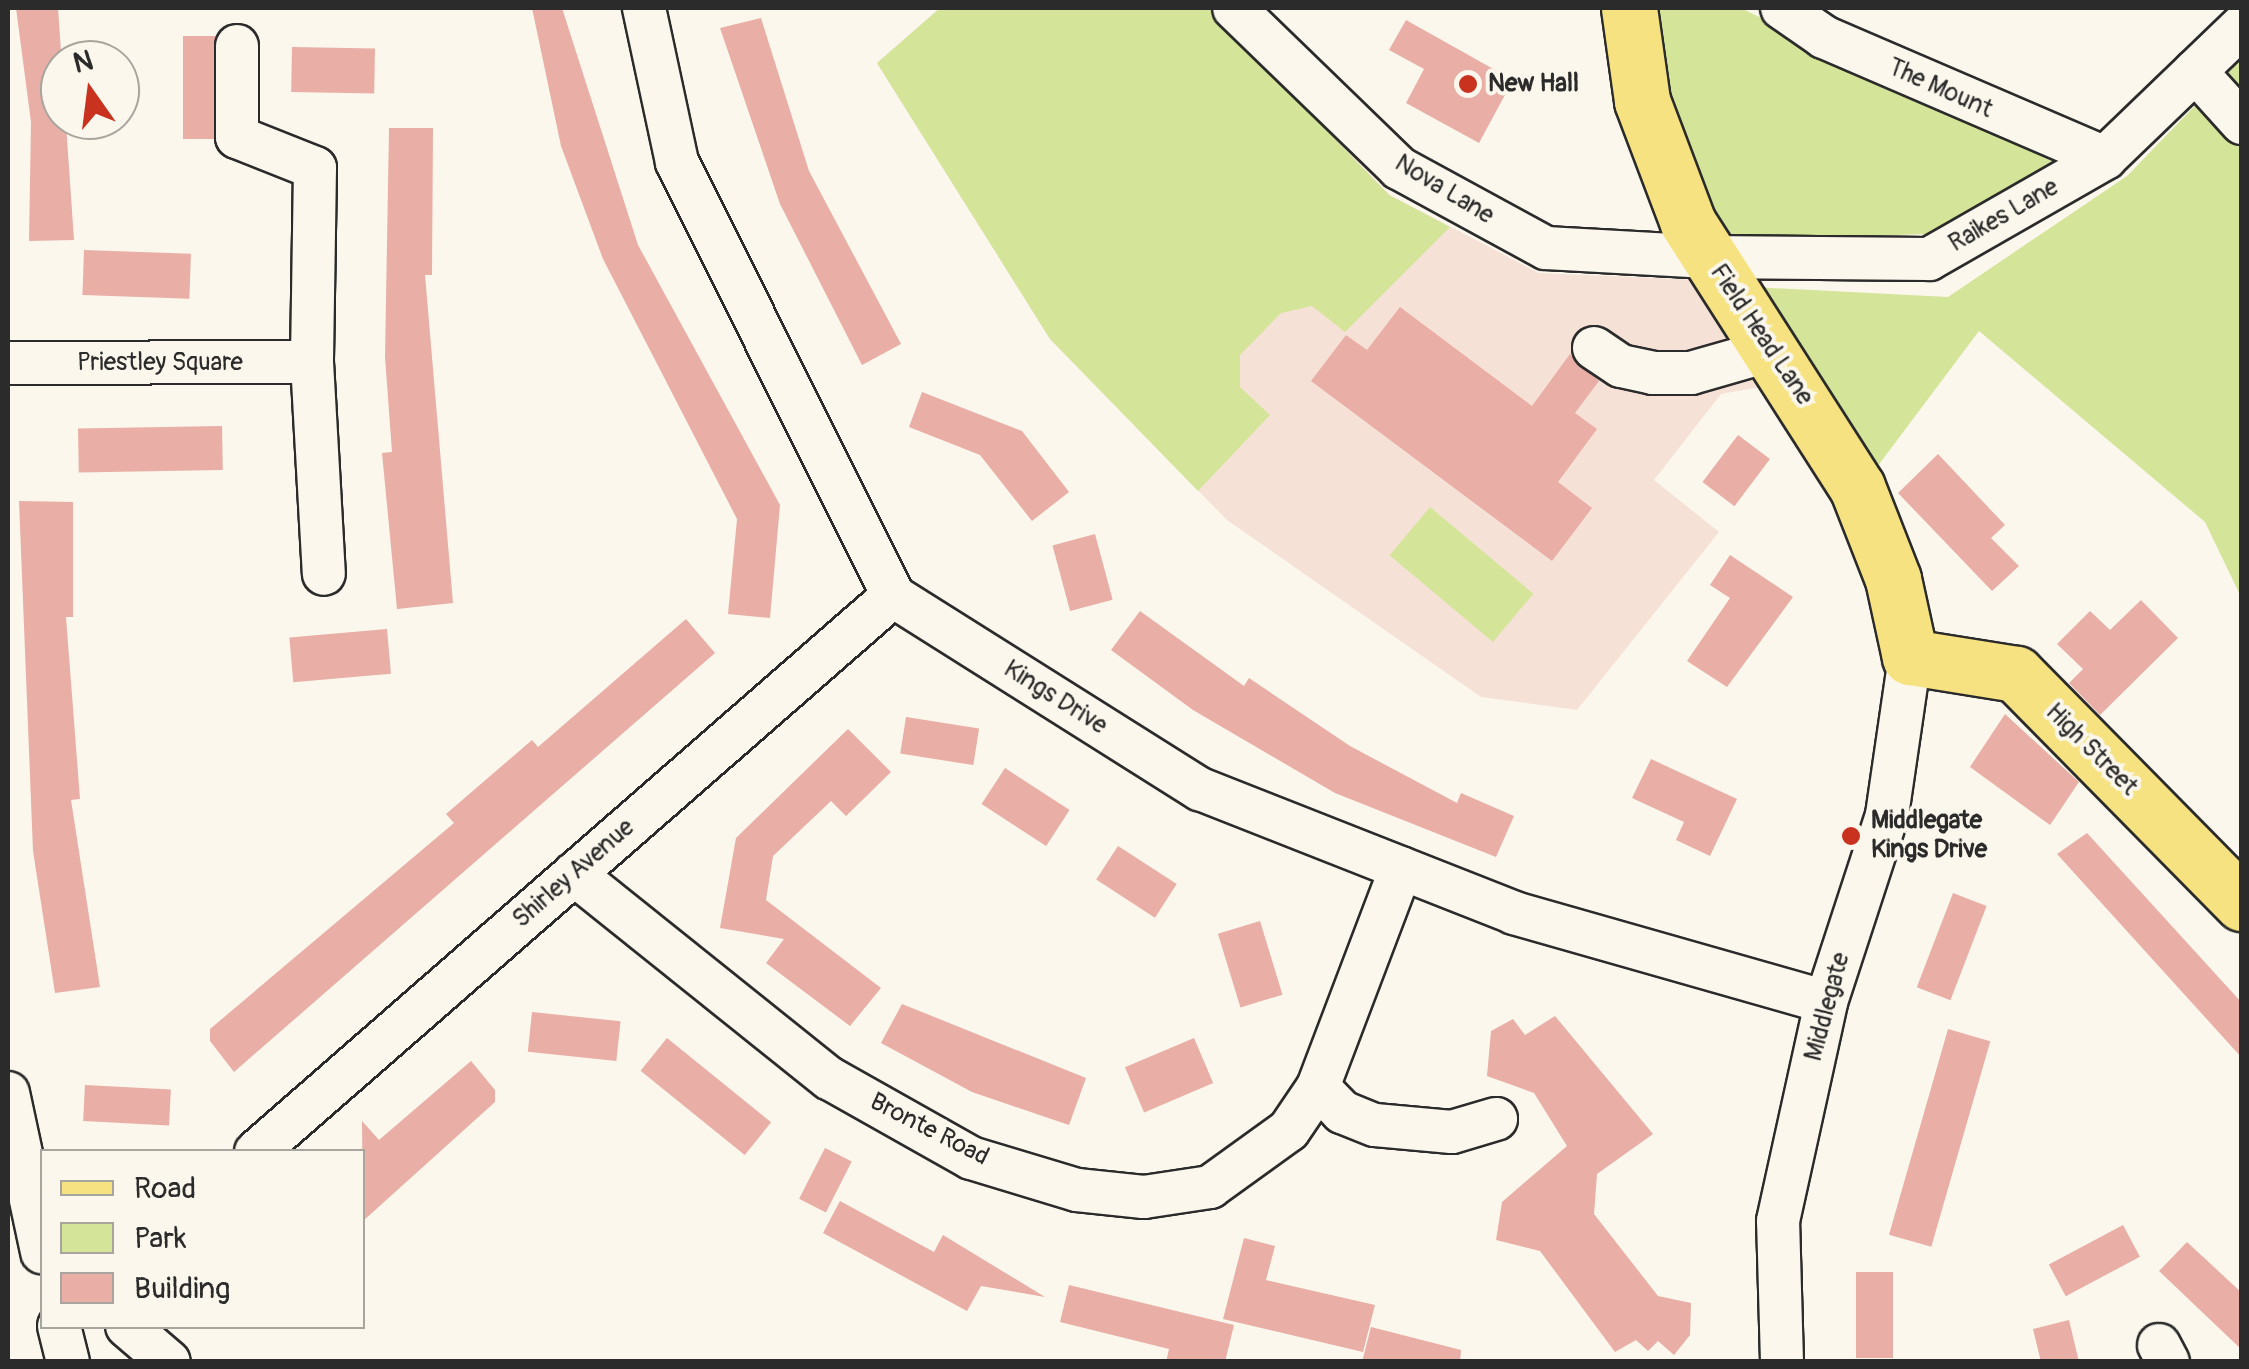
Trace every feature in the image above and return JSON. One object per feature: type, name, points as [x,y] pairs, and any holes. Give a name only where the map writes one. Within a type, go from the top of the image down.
[{"type":"main road","name":"Field Head Lane","points":[[1629,8],[1642,101],[1708,257],[1857,488],[1892,579],[1910,657]]},
{"type":"main road","name":"High Street","points":[[1910,657],[2016,674],[2242,903]]},
{"type":"street","points":[[644,8],[677,162],[893,596]]},
{"type":"street","name":"Nova Lane","points":[[1234,8],[1399,168],[1546,248],[1708,257]]},
{"type":"street","name":"The Mount","points":[[1782,8],[1824,37],[2105,158]]},
{"type":"street","name":"Raikes Lane","points":[[1708,257],[1929,259],[2105,158],[2242,26]]},
{"type":"street","points":[[237,46],[237,136],[315,168],[312,362],[324,574]]},
{"type":"street","points":[[2195,71],[2242,122]]},
{"type":"street","points":[[1594,348],[1621,366],[1654,373],[1691,373],[1771,350]]},
{"type":"street","name":"Priestley Square","points":[[8,363],[312,362]]},
{"type":"street","name":"Kings Drive","points":[[893,596],[1200,789],[1514,913],[1826,1002]]},
{"type":"street","name":"Shirley Avenue","points":[[259,1149],[893,596]]},
{"type":"street","name":"Middlegate","points":[[1782,1362],[1778,1221],[1826,1002],[1887,815],[1910,657]]},
{"type":"street","name":"Bronte Road","points":[[574,874],[829,1078],[971,1158],[1077,1190],[1144,1197],[1210,1187],[1289,1130],[1318,1088],[1401,868]]},
{"type":"street","points":[[1318,1088],[1342,1112],[1375,1125],[1452,1132],[1496,1119]]},
{"type":"street","points":[[8,1093],[40,1243]]},
{"type":"street","points":[[60,1329],[68,1362]]},
{"type":"street","points":[[130,1329],[169,1362]]},
{"type":"shaded area","points":[[940,8],[1208,8],[1390,195],[1539,273],[1702,280],[1760,387],[1721,394],[1654,480],[1719,532],[1577,710],[1481,697],[1227,520],[1050,339],[877,63]]},
{"type":"green space","points":[[940,8],[1208,8],[1389,195],[1450,227],[1345,332],[1312,306],[1281,313],[1240,355],[1240,387],[1270,415],[1198,491],[1050,339],[877,63]]},
{"type":"green space","points":[[1647,8],[1741,8],[2053,162],[1927,234],[1708,241],[1657,95]]},
{"type":"green space","points":[[2241,58],[2241,597],[2205,522],[1979,331],[1877,467],[1752,287],[1948,297],[2127,176]]},
{"type":"green space","points":[[1430,507],[1533,594],[1493,642],[1390,555]]},
{"type":"building","points":[[16,8],[58,8],[60,40],[40,40],[40,140],[67,140],[74,240],[29,241],[31,122]]},
{"type":"building","points":[[532,8],[562,8],[638,245],[780,505],[770,618],[728,614],[737,519],[603,259],[561,146]]},
{"type":"building","points":[[761,18],[809,171],[901,344],[862,365],[780,204],[720,28]]},
{"type":"building","name":"New Hall","points":[[1406,20],[1513,80],[1479,143],[1406,103],[1424,69],[1389,50]]},
{"type":"building","points":[[183,36],[215,36],[215,139],[183,139]]},
{"type":"building","points":[[292,47],[375,48],[374,93],[291,92]]},
{"type":"building","points":[[389,128],[433,128],[432,275],[425,275],[453,603],[397,609],[382,453],[392,452],[385,357]]},
{"type":"building","points":[[84,250],[191,254],[189,299],[82,295]]},
{"type":"building","points":[[1400,307],[1532,406],[1570,354],[1599,381],[1575,413],[1597,429],[1558,482],[1592,508],[1552,561],[1311,381],[1346,335],[1367,350]]},
{"type":"building","points":[[922,392],[1022,431],[1069,492],[1032,521],[980,455],[909,427]]},
{"type":"building","points":[[222,426],[223,470],[79,473],[78,429]]},
{"type":"building","points":[[1738,435],[1770,459],[1734,506],[1702,482]]},
{"type":"building","points":[[1938,454],[2005,525],[1991,538],[2019,566],[1992,591],[1898,493]]},
{"type":"building","points":[[19,501],[73,502],[73,617],[66,617],[80,799],[71,800],[100,987],[55,993],[33,851]]},
{"type":"building","points":[[1095,534],[1113,600],[1070,611],[1052,545]]},
{"type":"building","points":[[1730,555],[1793,597],[1727,687],[1687,661],[1730,598],[1710,585]]},
{"type":"building","points":[[2141,600],[2178,638],[2100,715],[2069,683],[2083,669],[2057,644],[2090,611],[2110,630]]},
{"type":"building","points":[[1140,611],[1244,686],[1249,678],[1350,746],[1457,803],[1461,793],[1514,816],[1496,857],[1335,793],[1193,710],[1111,650]]},
{"type":"building","points":[[686,619],[715,653],[234,1072],[210,1041],[210,1029],[454,823],[446,814],[532,740],[538,747]]},
{"type":"building","points":[[387,629],[391,674],[293,682],[289,638]]},
{"type":"building","points":[[2005,714],[2079,782],[2050,825],[1970,767]]},
{"type":"building","points":[[906,717],[979,729],[973,765],[900,754]]},
{"type":"building","points":[[848,729],[891,772],[846,816],[831,801],[773,856],[766,900],[881,988],[850,1026],[766,963],[784,939],[720,928],[736,838]]},
{"type":"building","points":[[1651,759],[1737,799],[1710,856],[1676,840],[1684,822],[1632,798]]},
{"type":"building","points":[[1005,768],[1070,810],[1046,846],[982,804]]},
{"type":"building","points":[[2087,833],[2242,1003],[2242,1058],[2057,854]]},
{"type":"building","points":[[1118,846],[1177,884],[1155,918],[1096,880]]},
{"type":"building","points":[[1953,893],[1987,906],[1950,1000],[1917,987]]},
{"type":"building","points":[[1260,921],[1283,995],[1240,1007],[1218,934]]},
{"type":"building","points":[[902,1004],[1086,1078],[1069,1125],[972,1092],[881,1043]]},
{"type":"building","points":[[532,1012],[621,1021],[616,1061],[528,1052]]},
{"type":"building","points":[[1555,1016],[1653,1134],[1597,1174],[1594,1214],[1658,1296],[1691,1303],[1690,1335],[1674,1355],[1658,1341],[1648,1351],[1636,1340],[1615,1352],[1540,1251],[1496,1240],[1502,1202],[1567,1146],[1534,1093],[1487,1076],[1491,1031],[1513,1019],[1525,1035]]},
{"type":"building","points":[[1948,1029],[1990,1041],[1931,1247],[1889,1235]]},
{"type":"building","points":[[667,1038],[771,1122],[745,1155],[641,1071]]},
{"type":"building","points":[[1194,1038],[1213,1083],[1144,1112],[1125,1067]]},
{"type":"building","points":[[471,1061],[495,1090],[495,1102],[365,1219],[362,1121],[379,1140]]},
{"type":"building","points":[[85,1085],[171,1090],[169,1125],[83,1121]]},
{"type":"building","points":[[825,1148],[852,1162],[826,1212],[799,1199]]},
{"type":"building","points":[[840,1201],[934,1252],[943,1235],[1045,1297],[981,1286],[967,1311],[823,1233]]},
{"type":"building","points":[[2123,1225],[2140,1257],[2066,1296],[2049,1264]]},
{"type":"building","points":[[1244,1238],[1275,1246],[1266,1280],[1375,1305],[1363,1352],[1223,1319]]},
{"type":"building","points":[[2187,1242],[2242,1293],[2242,1350],[2159,1271]]},
{"type":"building","points":[[1856,1272],[1893,1272],[1893,1358],[1856,1358]]},
{"type":"building","points":[[1069,1285],[1234,1325],[1225,1362],[1166,1362],[1169,1349],[1060,1322]]},
{"type":"building","points":[[2069,1320],[2079,1362],[2041,1362],[2033,1329]]},
{"type":"building","points":[[1371,1327],[1461,1350],[1460,1362],[1362,1362]]},
{"type":"place","name":"New Hall","points":[[1468,84]]},
{"type":"place","name":"Middlegate Kings Drive","points":[[1851,836]]}]
